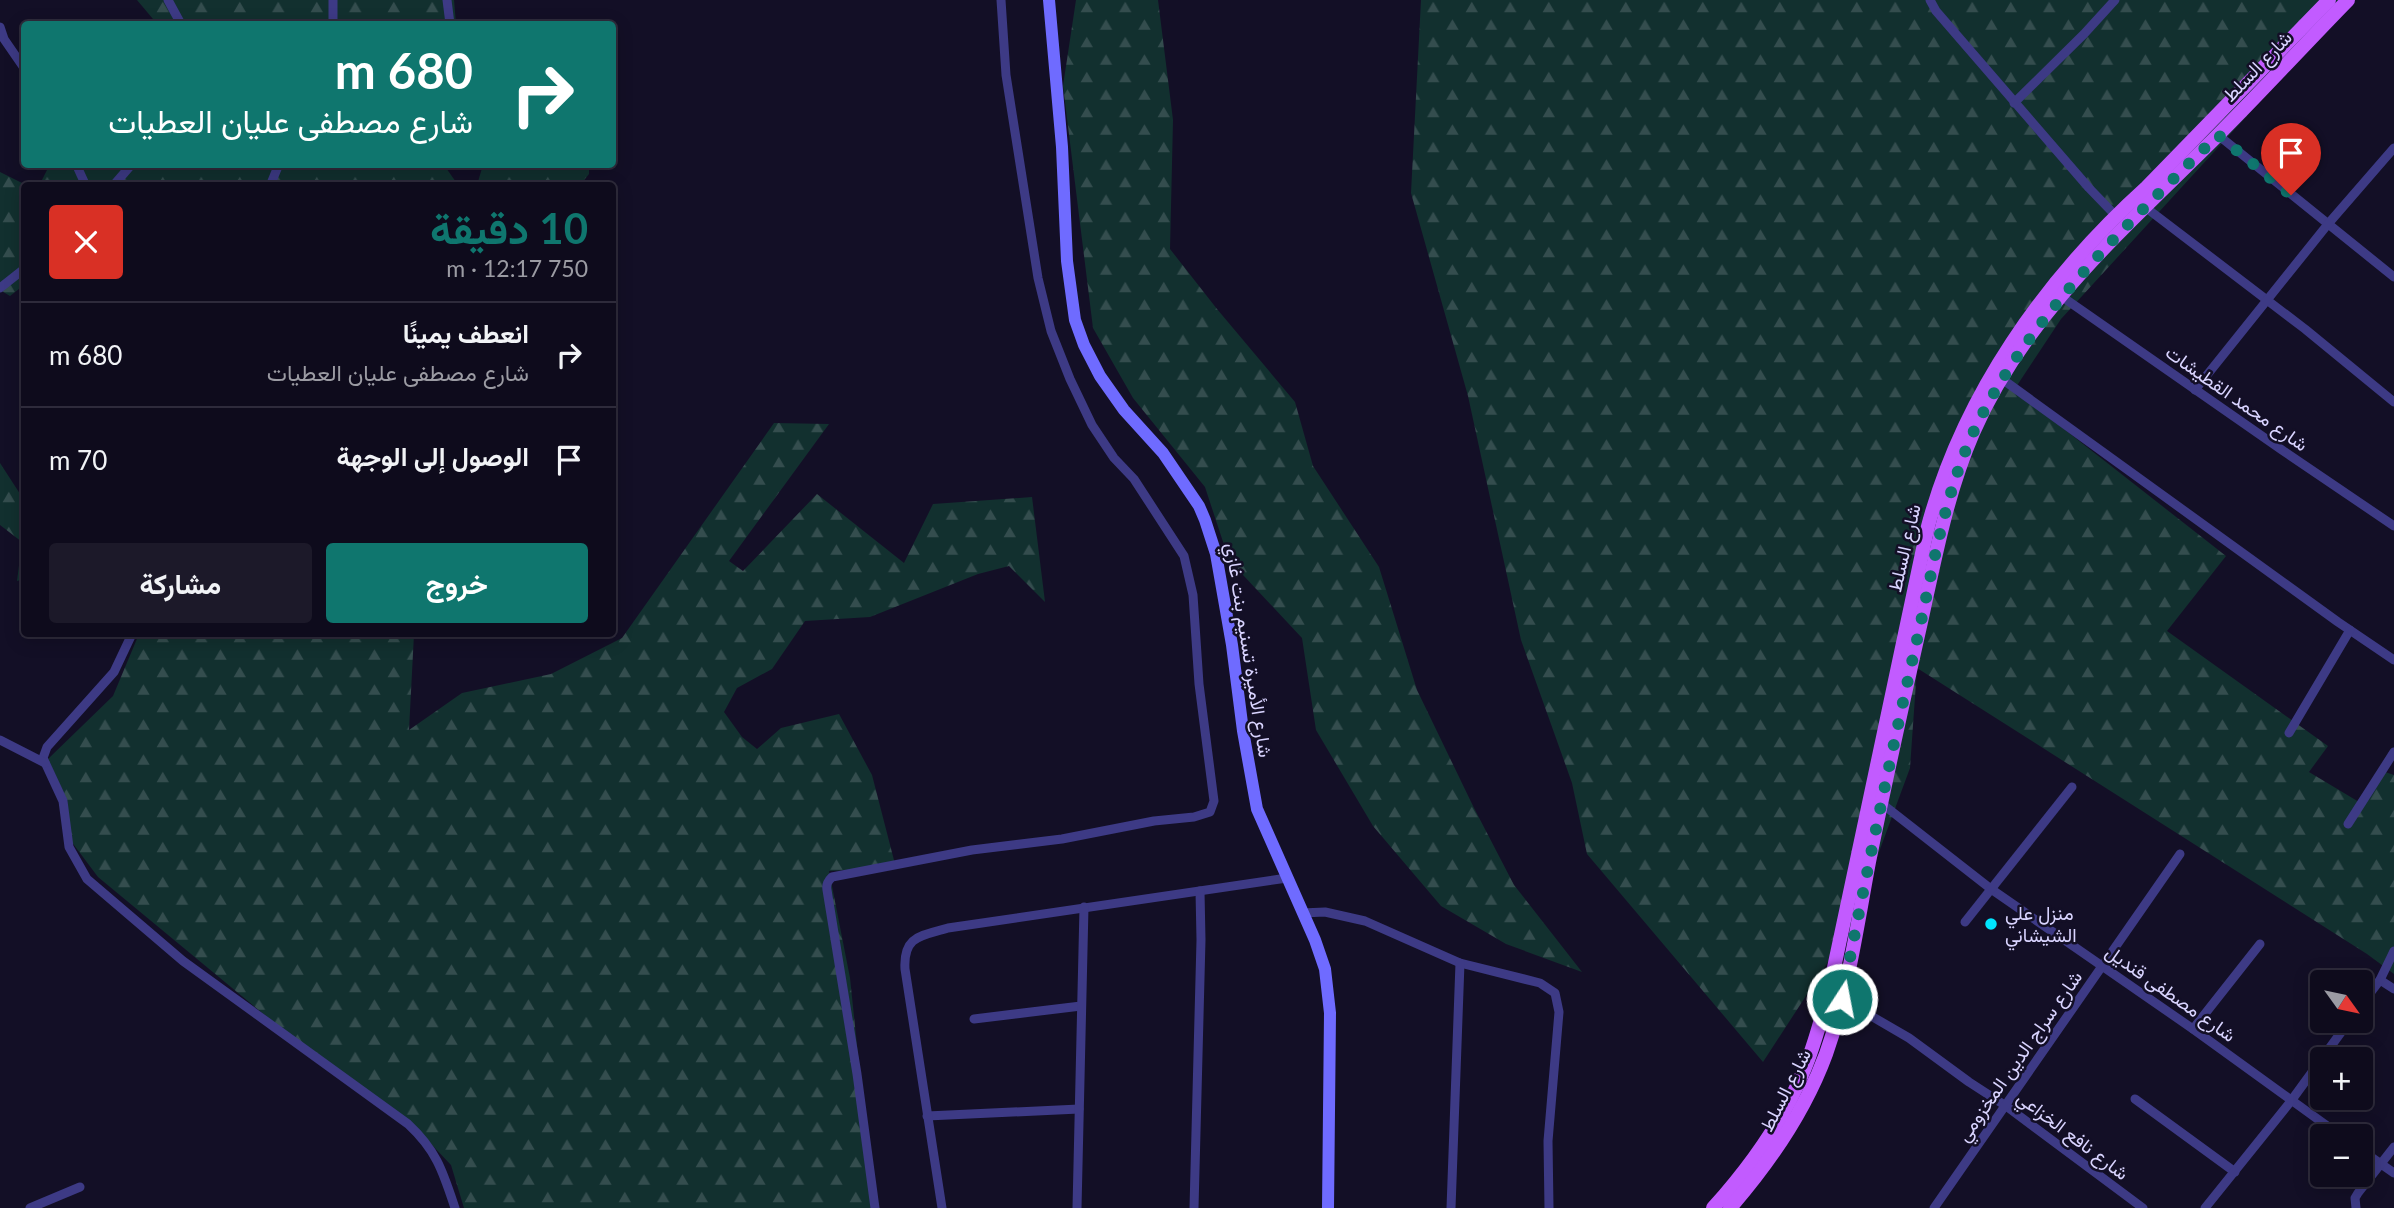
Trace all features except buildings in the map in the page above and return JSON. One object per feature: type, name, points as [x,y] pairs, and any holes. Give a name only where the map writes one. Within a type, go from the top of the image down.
[{"type":"main road","name":"شارع الأميرة تسنيم بنت غازي","points":[[1049,0],[1062,147],[1067,261],[1075,320],[1100,376],[1124,410],[1163,453],[1199,506],[1205,520],[1216,554],[1233,645],[1253,792],[1261,820],[1315,940],[1325,969],[1330,1013],[1328,1208]]},
{"type":"main road","name":"شارع السلط","points":[[1713,1208],[1741,1175],[1789,1103],[1817,1032],[1831,982],[1915,581],[1936,496],[1976,403],[2012,343],[2049,292],[2116,216],[2329,0]]},
{"type":"main road","name":"شارع السلط","points":[[1731,1208],[1762,1170],[1806,1100],[1825,1057],[1842,999],[1881,803],[1944,514],[1972,434],[2002,379],[2061,296],[2348,0]]},
{"type":"street","points":[[167,0],[179,21]]},
{"type":"street","points":[[333,0],[333,21]]},
{"type":"street","points":[[446,0],[450,21]]},
{"type":"street","points":[[875,1208],[857,1074],[827,890],[830,879],[972,850],[1062,839],[1154,821],[1194,817],[1207,814],[1214,801],[1199,684],[1193,596],[1184,556],[1134,479],[1114,458],[1092,425],[1051,331],[1038,278],[1006,75],[1001,0]]},
{"type":"street","points":[[1930,0],[1936,11],[2014,103],[2116,216]]},
{"type":"street","points":[[2014,103],[2115,0]]},
{"type":"street","points":[[0,27],[4,39],[21,64]]},
{"type":"street","points":[[2218,135],[2394,277]]},
{"type":"street","points":[[2196,390],[2328,224],[2394,148]]},
{"type":"street","points":[[116,182],[129,168]]},
{"type":"street","points":[[2146,206],[2394,402]]},
{"type":"street","points":[[0,288],[21,271]]},
{"type":"street","name":"شارع محمد القطيشات","points":[[2061,296],[2394,526]]},
{"type":"street","points":[[2002,379],[2394,660]]},
{"type":"street","points":[[2289,733],[2350,630]]},
{"type":"street","points":[[131,637],[114,672],[47,747],[43,758],[63,801],[69,847],[88,879],[183,961],[408,1124],[422,1139],[443,1171],[455,1208]]},
{"type":"street","points":[[0,740],[45,763]]},
{"type":"street","points":[[2348,824],[2394,752]]},
{"type":"street","points":[[1965,922],[2072,787]]},
{"type":"street","name":"شارع مصطفى قنديل","points":[[1881,803],[1991,889],[2193,1029],[2324,1124]]},
{"type":"street","name":"شارع سراج الدين المخزومي","points":[[1934,1208],[2180,854]]},
{"type":"street","points":[[942,1208],[905,969],[905,949],[908,945],[915,939],[948,928],[1287,878]]},
{"type":"street","points":[[1194,1208],[1200,891]]},
{"type":"street","points":[[1077,1208],[1084,907]]},
{"type":"street","points":[[1302,913],[1325,912],[1365,921],[1460,962],[1540,983],[1555,993],[1559,1012],[1548,1141],[1549,1208]]},
{"type":"street","points":[[2193,1029],[2260,944]]},
{"type":"street","points":[[2373,988],[2394,951]]},
{"type":"street","points":[[1451,1208],[1460,962]]},
{"type":"street","points":[[2379,979],[2394,989]]},
{"type":"street","name":"شارع نافع الخزاعي","points":[[1842,999],[1909,1038],[2143,1208]]},
{"type":"street","points":[[974,1019],[1081,1006]]},
{"type":"street","points":[[2206,1208],[2291,1101],[2341,1033]]},
{"type":"street","points":[[2135,1099],[2235,1172]]},
{"type":"street","points":[[927,1116],[1079,1109]]},
{"type":"street","points":[[2356,1208],[2355,1198],[2394,1147]]},
{"type":"street","points":[[2373,1158],[2394,1173]]},
{"type":"street","points":[[30,1208],[80,1187]]},
{"type":"green space","points":[[137,0],[454,0],[456,21],[153,21]]},
{"type":"green space","points":[[1076,0],[1158,0],[1173,120],[1170,249],[1295,402],[1313,466],[1379,567],[1417,690],[1474,808],[1514,885],[1582,972],[1506,944],[1441,906],[1373,826],[1316,730],[1302,638],[1229,560],[1205,487],[1133,398],[1093,328],[1063,86]]},
{"type":"green space","points":[[1421,0],[2353,0],[2061,319],[2014,390],[2226,556],[2167,631],[2328,746],[2309,772],[2364,805],[2382,771],[2394,775],[2394,974],[2367,954],[1917,668],[1910,768],[1852,925],[1763,1062],[1587,854],[1572,783],[1521,640],[1468,396],[1411,193]]},
{"type":"green space","points":[[48,168],[446,168],[456,182],[41,182]]},
{"type":"green space","points":[[482,168],[589,168],[589,174],[582,182],[478,182]]},
{"type":"green space","points":[[0,172],[21,182],[21,287],[10,296],[0,290]]},
{"type":"green space","points":[[774,423],[829,424],[729,561],[743,571],[817,494],[904,563],[933,504],[1032,497],[1045,602],[1009,566],[978,574],[870,617],[805,621],[772,669],[737,688],[724,712],[742,737],[757,749],[781,728],[839,714],[872,775],[896,868],[829,871],[850,978],[874,1208],[464,1208],[451,1165],[416,1128],[278,1026],[98,877],[71,841],[67,800],[48,759],[113,696],[138,637],[414,637],[409,730],[462,693],[551,674],[622,638]]},
{"type":"green space","points":[[0,463],[21,495],[21,541],[0,525]]},
{"type":"green space","points":[[21,550],[21,580],[17,581]]},
{"type":"place","name":"منزل علي الشيشاني","points":[[1991,924]]},
{"type":"route","points":[[1842,999],[1881,803],[1944,514],[1972,434],[1991,398],[2014,359],[2061,296],[2218,135],[2291,195]]}]
